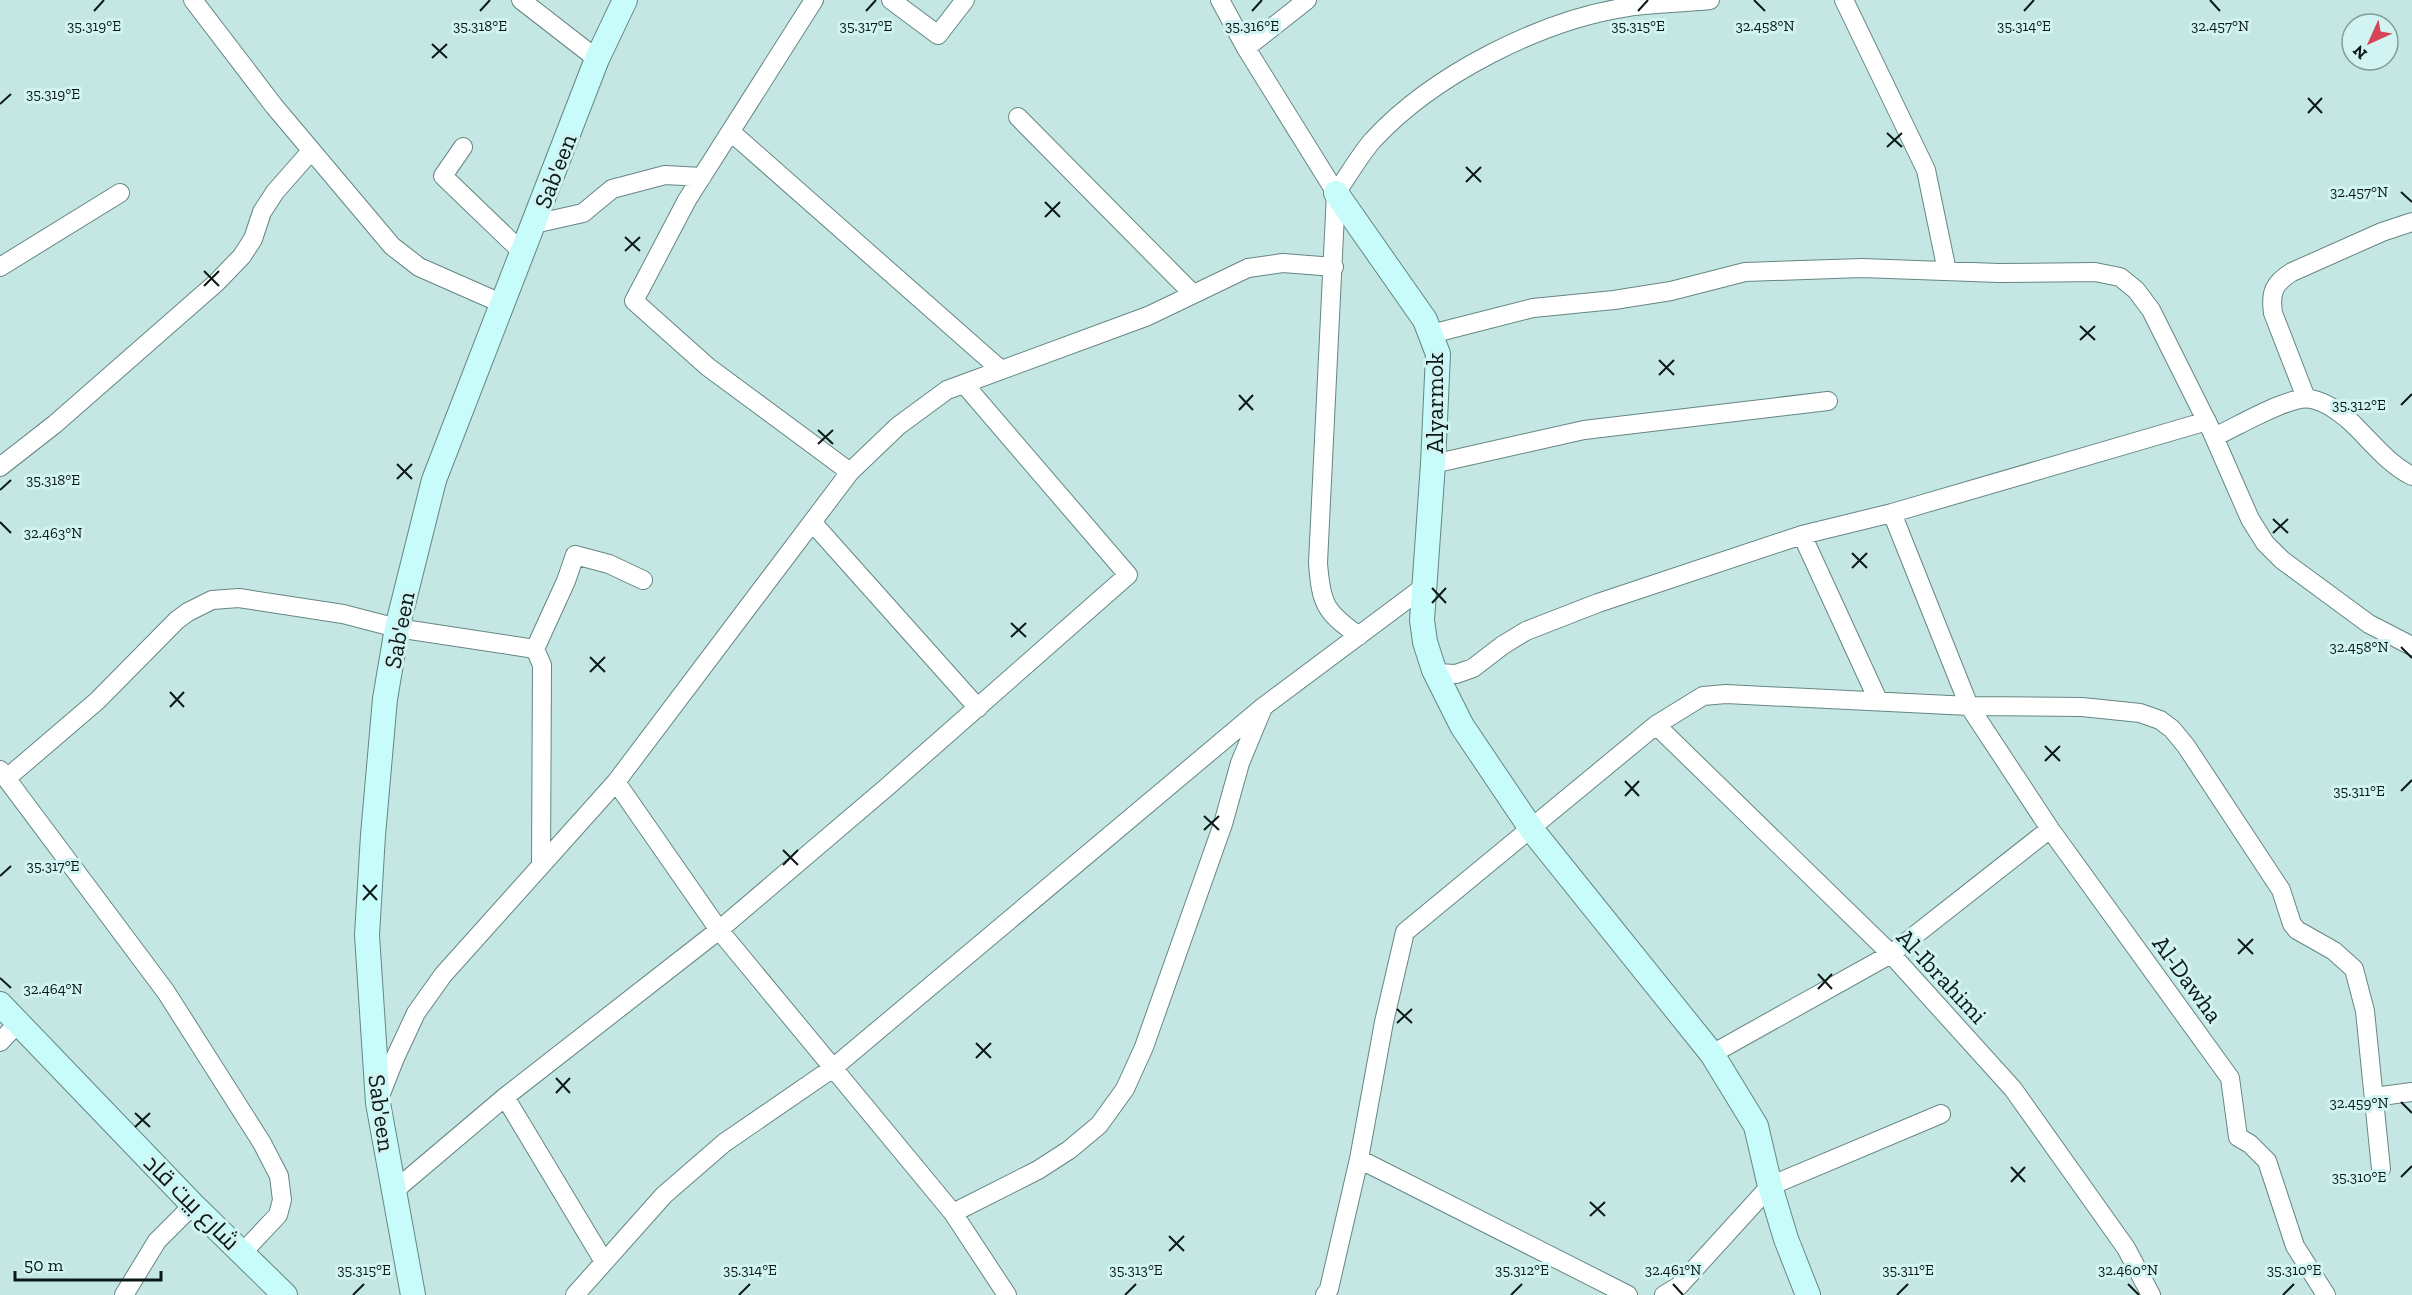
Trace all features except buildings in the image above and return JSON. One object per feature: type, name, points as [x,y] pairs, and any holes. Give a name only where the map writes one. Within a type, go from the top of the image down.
[{"type":"street","points":[[193,0],[312,151],[405,258],[434,275],[503,304]]},
{"type":"street","points":[[521,0],[597,59]]},
{"type":"street","name":"Sab'een","points":[[413,1295],[378,1103],[367,935],[373,835],[386,699],[397,628],[434,480],[597,59],[625,0]]},
{"type":"street","points":[[814,0],[687,200],[634,301],[708,367],[850,472]]},
{"type":"street","points":[[891,0],[938,35],[965,0]]},
{"type":"street","name":"Alyarmok","points":[[1220,0],[1246,48],[1336,193],[1425,320],[1438,354],[1422,620],[1425,642],[1436,673],[1462,726],[1532,830],[1712,1054],[1756,1126],[1770,1186],[1808,1295]]},
{"type":"street","points":[[1246,48],[1307,0]]},
{"type":"street","points":[[1359,636],[1338,622],[1328,609],[1320,592],[1318,563],[1336,193],[1372,141],[1405,111],[1447,80],[1517,40],[1569,22],[1628,7],[1710,0]]},
{"type":"street","points":[[1844,0],[1926,170],[1947,271]]},
{"type":"street","points":[[1018,117],[1193,294]]},
{"type":"street","points":[[731,132],[1001,370]]},
{"type":"street","points":[[463,147],[443,176],[523,253]]},
{"type":"street","points":[[0,467],[56,424],[216,283],[242,256],[253,239],[262,212],[275,192],[312,151]]},
{"type":"street","points":[[534,224],[583,213],[612,189],[665,175],[702,177]]},
{"type":"street","points":[[0,267],[120,193]]},
{"type":"street","points":[[2306,398],[2273,312],[2271,298],[2273,287],[2292,272],[2338,254],[2382,232],[2412,222]]},
{"type":"street","points":[[378,1103],[394,1058],[416,1013],[443,975],[616,782],[850,472],[898,426],[947,390],[1148,316],[1248,268],[1266,264],[1334,267]]},
{"type":"street","points":[[1431,334],[1533,308],[1614,300],[1671,291],[1745,272],[1862,268],[2095,272],[2121,278],[2136,290],[2151,310],[2211,429],[2250,519],[2265,543],[2282,560],[2368,624],[2412,646]]},
{"type":"street","points":[[394,1191],[505,1097],[719,930],[978,708],[1128,575],[964,384]]},
{"type":"street","points":[[1436,673],[1456,674],[1473,668],[1526,631],[1598,603],[1802,535],[2211,429],[2291,400],[2306,398],[2333,409],[2355,426],[2396,468],[2412,476]]},
{"type":"street","points":[[1433,464],[1584,430],[1828,401]]},
{"type":"street","name":"Al-Dawha","points":[[1892,513],[1969,706],[2050,829],[2230,1078],[2238,1137],[2250,1144],[2267,1161],[2295,1246],[2326,1295]]},
{"type":"street","points":[[812,522],[978,708]]},
{"type":"street","points":[[1802,535],[1878,700]]},
{"type":"street","points":[[534,649],[566,581],[575,555],[609,564],[643,580]]},
{"type":"street","points":[[574,1295],[603,1260],[664,1195],[724,1143],[833,1068],[1263,707],[1425,586]]},
{"type":"street","points":[[243,1252],[278,1215],[282,1200],[279,1176],[262,1143],[166,992],[4,774],[67,729],[177,620],[199,605],[226,598],[343,614],[397,628],[534,649]]},
{"type":"street","points":[[534,649],[542,665],[541,865]]},
{"type":"street","points":[[1325,1295],[1329,1288],[1359,1159],[1384,1022],[1405,932],[1532,830],[1656,725],[1703,696],[1726,694],[1969,706],[2082,707],[2140,713],[2160,720],[2172,729],[2186,746],[2281,890],[2296,930],[2334,951],[2354,969],[2365,1011],[2381,1169]]},
{"type":"street","points":[[953,1213],[1038,1170],[1069,1150],[1100,1125],[1125,1089],[1144,1047],[1223,824],[1240,763],[1263,707]]},
{"type":"street","name":"Al-Ibrahimi","points":[[1656,725],[1891,954],[2013,1089],[2126,1248],[2151,1295]]},
{"type":"street","points":[[616,782],[719,930],[953,1213],[1007,1295]]},
{"type":"street","points":[[1712,1054],[1891,954],[2050,829]]},
{"type":"street","name":"شارع بيت قاد","points":[[0,1004],[193,1205],[285,1295]]},
{"type":"street","points":[[0,1042],[18,1023]]},
{"type":"street","points":[[2374,1097],[2412,1092]]},
{"type":"street","points":[[505,1097],[603,1260]]},
{"type":"street","points":[[1664,1295],[1679,1286],[1770,1186],[1941,1114]]},
{"type":"street","points":[[1359,1159],[1628,1295]]},
{"type":"street","points":[[124,1295],[157,1241],[193,1205]]}]
